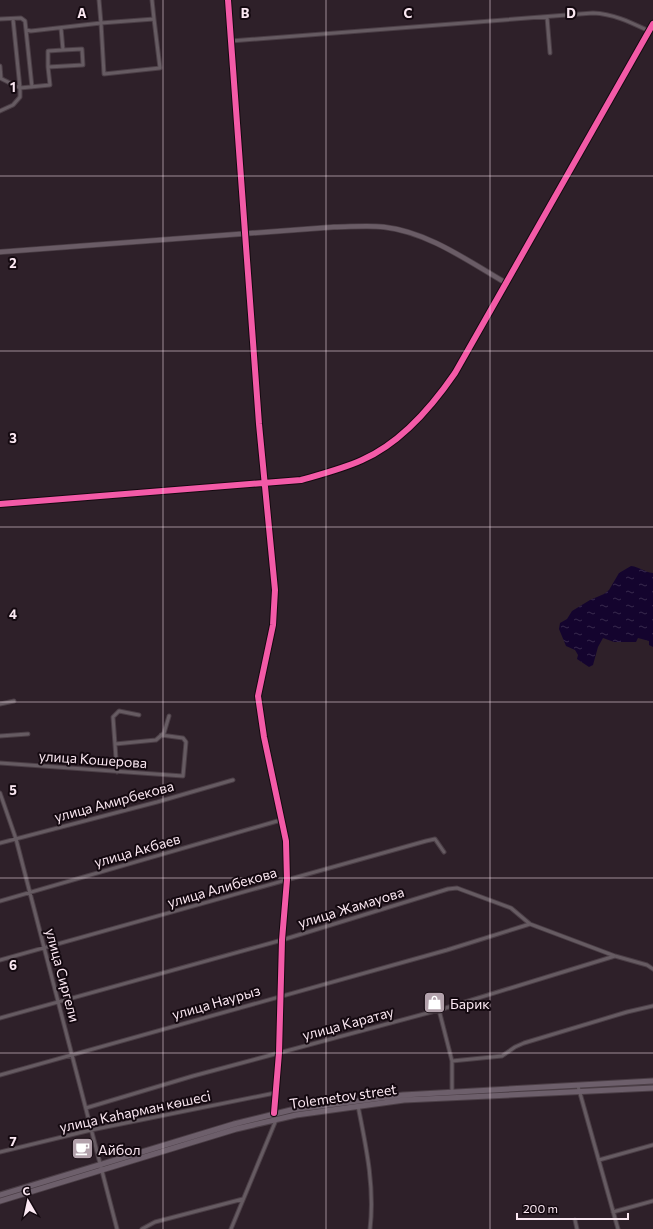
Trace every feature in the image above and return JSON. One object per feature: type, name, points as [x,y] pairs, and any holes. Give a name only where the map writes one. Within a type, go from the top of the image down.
[{"type":"main road","name":"Tolemetov street","points":[[357,1103],[578,1089],[653,1082]]},
{"type":"main road","name":"Tolemetov street","points":[[0,1195],[275,1116],[357,1103],[452,1092],[653,1088]]},
{"type":"main road","name":"Tolemetov street","points":[[0,1201],[100,1167]]},
{"type":"street","points":[[99,0],[104,74],[160,68],[152,0]]},
{"type":"street","points":[[228,0],[265,483],[276,590],[273,625],[258,696],[264,736],[286,841],[287,880],[282,940],[279,1053],[275,1093],[275,1116],[231,1229]]},
{"type":"street","points":[[231,41],[547,17],[608,14],[649,31]]},
{"type":"street","points":[[547,17],[550,53]]},
{"type":"street","points":[[0,111],[17,102],[20,97],[13,19]]},
{"type":"street","points":[[0,20],[24,19],[32,87]]},
{"type":"street","points":[[26,30],[31,31],[154,19]]},
{"type":"street","points":[[0,504],[301,480],[338,470],[364,460],[395,440],[416,422],[455,374],[653,24]]},
{"type":"street","points":[[61,28],[63,50]]},
{"type":"street","points":[[0,66],[1,78],[20,88],[50,85],[48,67],[48,51],[82,49],[83,65],[48,67]]},
{"type":"street","points":[[0,252],[334,227],[383,226],[406,231],[426,238],[506,283]]},
{"type":"street","points":[[0,704],[14,701]]},
{"type":"street","points":[[117,772],[113,717],[115,713],[119,711],[139,715]]},
{"type":"street","points":[[115,744],[156,740],[164,733],[169,716]]},
{"type":"street","points":[[0,736],[28,734]]},
{"type":"street","name":"улица Кошерова","points":[[0,763],[181,776],[184,774],[186,742],[183,738],[161,735]]},
{"type":"street","name":"улица Амирбекова","points":[[0,843],[157,802],[233,780]]},
{"type":"street","name":"улица Сиргели","points":[[0,793],[16,839],[117,1229]]},
{"type":"street","name":"улица Акбаев","points":[[0,901],[281,820]]},
{"type":"street","name":"улица Алибекова","points":[[0,960],[435,839],[444,852]]},
{"type":"street","name":"улица Жамауова","points":[[0,1018],[282,940],[448,889],[457,888],[511,908],[530,924],[615,956],[647,965],[653,969]]},
{"type":"street","name":"улица Наурыз","points":[[0,1075],[446,950],[530,924]]},
{"type":"street","name":"улица Каратау","points":[[86,1108],[193,1076],[439,1010],[615,956]]},
{"type":"street","points":[[452,1061],[502,1056],[524,1043],[653,1006]]},
{"type":"street","points":[[439,1010],[452,1061],[452,1092]]},
{"type":"street","points":[[578,1089],[618,1229]]},
{"type":"street","name":"улица Каһарман көшесі","points":[[0,1152],[91,1130],[275,1093]]},
{"type":"street","points":[[357,1103],[368,1156],[372,1211],[370,1229]]},
{"type":"street","points":[[599,1160],[653,1145]]},
{"type":"street","points":[[142,1229],[155,1222],[243,1199]]},
{"type":"street","points":[[613,1212],[653,1201]]},
{"type":"street","points":[[575,1220],[577,1229]]},
{"type":"water","points":[[631,566],[653,573],[653,647],[649,645],[649,641],[638,638],[636,642],[614,642],[603,638],[598,647],[593,665],[589,667],[577,659],[578,655],[575,650],[566,646],[559,629],[560,623],[567,619],[572,611],[609,590],[619,573]]},
{"type":"cycle path","points":[[228,0],[259,424],[275,590],[273,625],[258,696],[264,737],[286,841],[287,880],[282,940],[279,1053],[274,1113]]},
{"type":"cycle path","points":[[0,504],[301,480],[362,460],[390,444],[414,423],[436,399],[455,373],[653,24]]},
{"type":"place","name":"Барик","points":[[435,1003]]},
{"type":"place","name":"Айбол","points":[[82,1149]]}]
